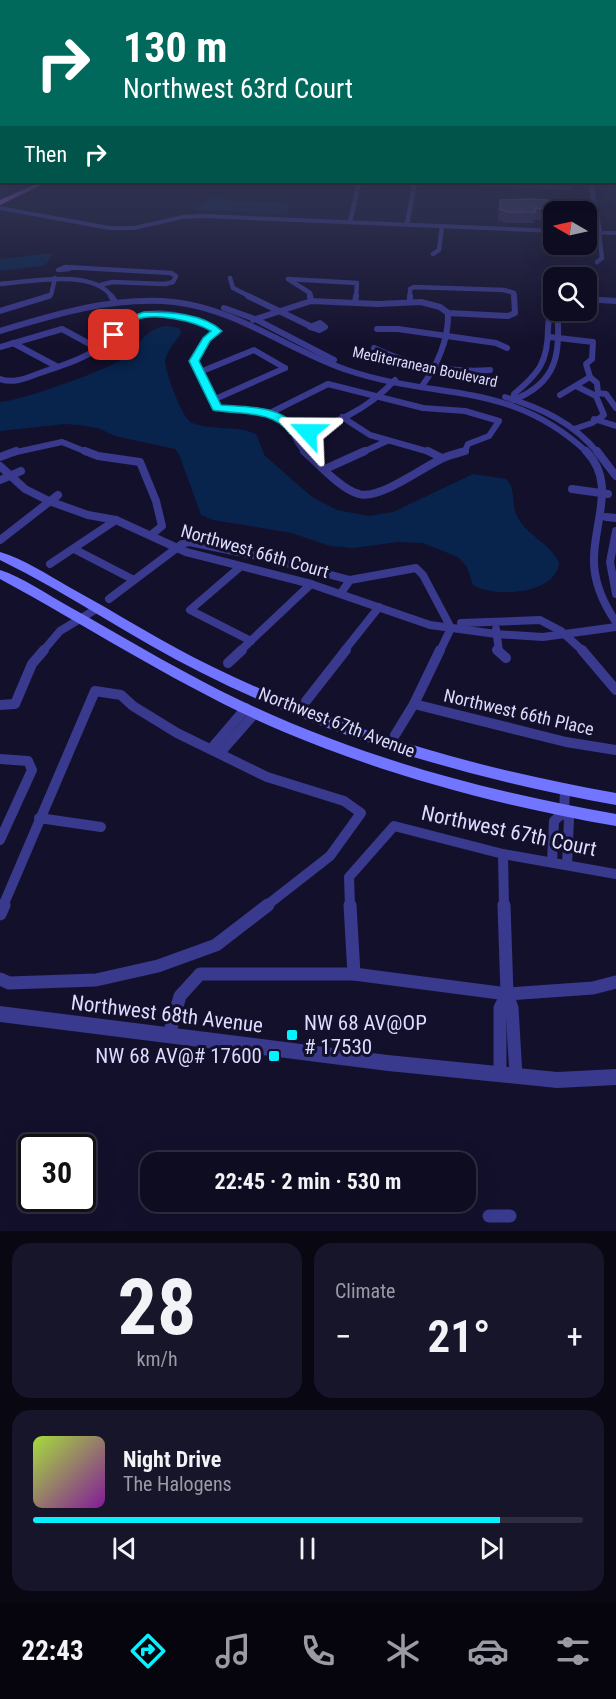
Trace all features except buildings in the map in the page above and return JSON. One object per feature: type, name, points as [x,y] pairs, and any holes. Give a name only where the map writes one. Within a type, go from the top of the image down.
[{"type":"main road","name":"Northwest 67th Avenue","points":[[1,558],[98,608],[205,669],[300,713],[382,744],[499,777],[616,799]]},
{"type":"main road","name":"Northwest 67th Avenue","points":[[0,574],[191,681],[289,728],[391,766],[494,796],[564,812],[616,820]]},
{"type":"main road","points":[[251,711],[263,696]]},
{"type":"street","points":[[433,254],[439,250],[441,232]]},
{"type":"street","points":[[597,261],[602,258],[599,233],[616,233]]},
{"type":"street","points":[[69,268],[175,274],[170,284],[112,282],[104,287]]},
{"type":"street","points":[[77,278],[82,268]]},
{"type":"street","points":[[0,311],[51,295],[55,278]]},
{"type":"street","points":[[0,284],[77,278],[104,287],[115,302]]},
{"type":"street","points":[[230,278],[232,288],[310,326]]},
{"type":"street","points":[[311,301],[310,293],[288,279],[357,283],[359,285],[355,302]]},
{"type":"street","points":[[246,323],[311,301],[396,304],[410,302],[431,304],[448,313],[512,315],[515,313],[514,293],[504,290],[414,287],[410,289],[410,302]]},
{"type":"street","points":[[597,300],[616,301]]},
{"type":"street","points":[[170,315],[178,301]]},
{"type":"street","name":"Mediterranean Boulevard","points":[[178,301],[221,311],[318,360],[349,371],[424,384],[540,409],[575,428],[597,448],[616,476]]},
{"type":"street","name":"Mediterranean Boulevard","points":[[0,329],[115,302],[178,301],[219,306],[255,320],[331,358],[395,380]]},
{"type":"street","points":[[424,384],[446,337],[448,313]]},
{"type":"street","points":[[0,379],[8,382],[99,349],[134,318],[144,315],[170,315],[196,320],[217,331],[206,340],[195,357],[217,408],[270,413],[289,424],[298,446],[350,490],[364,495],[423,470],[442,458],[465,451],[468,444],[489,436],[499,421],[465,411],[423,408],[328,384],[270,413]]},
{"type":"street","points":[[126,324],[118,323],[116,320],[125,316],[134,318]]},
{"type":"street","points":[[512,402],[514,394],[542,367],[550,337],[549,321]]},
{"type":"street","points":[[512,402],[524,398],[550,370],[555,361],[560,338],[558,321]]},
{"type":"street","points":[[0,347],[59,329],[99,349]]},
{"type":"street","points":[[377,329],[398,329],[496,343],[507,348]]},
{"type":"street","points":[[550,337],[593,342],[592,359],[586,364],[590,377],[597,383],[596,394],[604,415],[565,431]]},
{"type":"street","points":[[13,343],[56,366]]},
{"type":"street","points":[[374,348],[402,359],[433,365],[490,370]]},
{"type":"street","points":[[200,372],[252,351],[256,351],[285,368],[213,400]]},
{"type":"street","points":[[560,395],[590,377]]},
{"type":"street","points":[[294,432],[314,430],[342,417],[379,397],[395,380]]},
{"type":"street","points":[[576,386],[596,394],[606,394],[616,408]]},
{"type":"street","name":"Mediterranean Boulevard","points":[[512,402],[565,431],[597,463],[603,474],[609,507],[594,557],[600,591],[616,622]]},
{"type":"street","points":[[342,417],[370,435],[432,452],[442,458]]},
{"type":"street","points":[[596,419],[616,426]]},
{"type":"street","points":[[326,469],[387,441]]},
{"type":"street","points":[[0,457],[19,450],[62,442],[98,456],[140,462],[156,501],[162,526],[151,535]]},
{"type":"street","name":"Northwest 66th Court","points":[[0,465],[25,489],[49,501],[88,515],[116,520],[177,548],[341,593],[430,625],[496,634],[543,637],[566,636],[616,627]]},
{"type":"street","points":[[0,480],[21,471]]},
{"type":"street","points":[[572,489],[608,494]]},
{"type":"street","points":[[0,540],[58,495]]},
{"type":"street","points":[[606,517],[616,518]]},
{"type":"street","points":[[50,564],[116,520]]},
{"type":"street","points":[[616,531],[609,555],[616,594]]},
{"type":"street","points":[[109,599],[182,544],[198,544],[267,558],[350,580]]},
{"type":"street","points":[[74,549],[134,580]]},
{"type":"street","points":[[240,567],[190,610],[252,641]]},
{"type":"street","name":"Northwest 66th Court","points":[[341,593],[350,580],[416,568],[423,575],[451,628]]},
{"type":"street","points":[[228,663],[311,584]]},
{"type":"street","points":[[306,701],[379,607]]},
{"type":"street","points":[[0,705],[15,704],[32,664],[60,631],[98,608]]},
{"type":"street","points":[[461,623],[540,620],[549,622],[566,636],[616,690]]},
{"type":"street","points":[[496,621],[497,650],[506,658]]},
{"type":"street","points":[[395,735],[414,704],[451,628]]},
{"type":"street","points":[[0,915],[94,691],[121,695],[177,734],[267,777],[344,801],[361,813],[330,856],[216,945],[158,966],[96,980],[9,983],[0,979]]},
{"type":"street","name":"Northwest 66th Place","points":[[414,704],[566,742],[616,750]]},
{"type":"street","points":[[215,751],[251,711]]},
{"type":"street","points":[[0,759],[28,761],[32,770],[0,840]]},
{"type":"street","points":[[565,791],[564,812],[569,819],[567,865]]},
{"type":"street","points":[[552,862],[554,821],[564,812]]},
{"type":"street","points":[[39,818],[101,826]]},
{"type":"street","name":"Northwest 67th Court","points":[[354,974],[349,877],[394,826],[503,854],[616,874]]},
{"type":"street","points":[[503,854],[507,994],[512,1008],[508,1076]]},
{"type":"street","points":[[169,1035],[180,996],[200,974],[354,974],[507,994],[593,988],[616,982]]},
{"type":"street","name":"Northwest 68th Avenue","points":[[0,1014],[376,1062],[508,1076],[557,1080],[616,1077]]},
{"type":"street","points":[[489,1216],[510,1216]]},
{"type":"water","points":[[52,253],[48,262],[42,266],[0,271],[0,259]]},
{"type":"water","points":[[167,326],[179,328],[181,333],[169,350],[165,361],[179,404],[192,423],[256,434],[265,456],[312,497],[337,510],[369,516],[393,512],[473,474],[506,479],[511,487],[518,518],[559,562],[556,573],[548,581],[523,591],[495,592],[483,589],[473,585],[467,567],[458,557],[423,543],[398,542],[353,548],[330,546],[292,533],[213,520],[201,515],[179,454],[175,449],[115,436],[98,428],[79,425],[65,424],[0,431],[0,402],[79,379],[110,366],[125,356],[153,330]]},
{"type":"place","name":"NW 68 AV@OP # 17530","points":[[292,1035]]},
{"type":"place","name":"NW 68 AV@# 17600","points":[[274,1056]]},
{"type":"route","points":[[114,335],[130,320],[149,314],[173,315],[207,324],[217,331],[206,340],[194,361],[217,408],[270,413],[289,424],[294,432],[308,432]]}]
